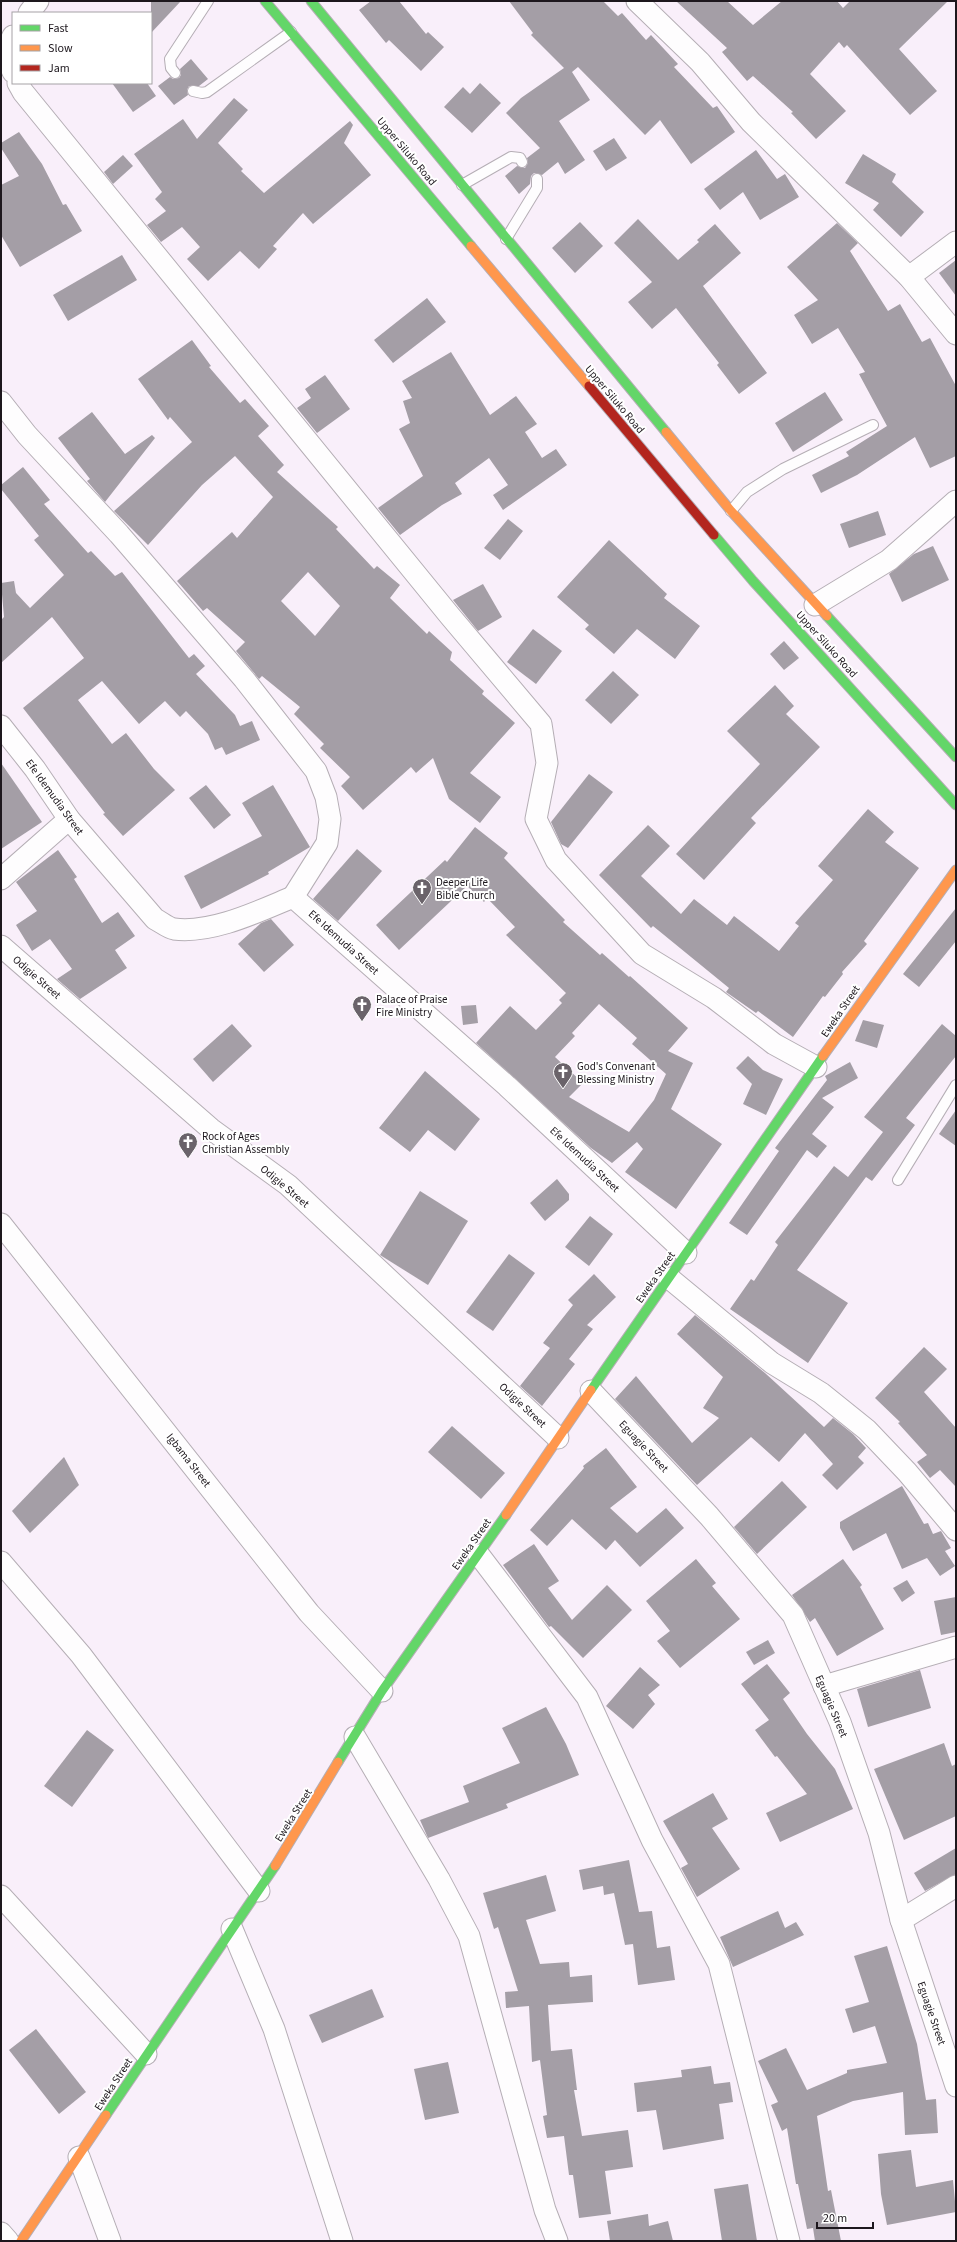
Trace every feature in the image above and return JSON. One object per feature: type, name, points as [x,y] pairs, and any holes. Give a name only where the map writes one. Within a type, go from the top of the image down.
[{"type":"main road","name":"Upper Siluko Road","points":[[265,1],[541,331],[753,581],[956,805]]},
{"type":"main road","name":"Upper Siluko Road","points":[[311,1],[731,511],[815,605],[956,757]]},
{"type":"main road","name":"Eweka Street","points":[[21,2241],[80,2157],[146,2054],[259,1891],[382,1691],[479,1555],[558,1438],[880,974],[956,870]]},
{"type":"street","points":[[30,12],[38,1]]},
{"type":"street","points":[[638,1],[700,62],[751,122],[909,277],[956,334]]},
{"type":"street","points":[[12,38],[7,48],[7,59],[12,70]]},
{"type":"street","points":[[19,84],[23,92],[450,616],[541,724],[547,763],[536,820],[556,860],[642,954],[714,998],[774,1044],[816,1068]]},
{"type":"street","points":[[909,277],[956,242]]},
{"type":"street","points":[[1,402],[27,435],[119,534],[228,661],[316,771],[326,798],[330,820],[327,843],[293,897]]},
{"type":"street","points":[[815,605],[889,560],[956,502]]},
{"type":"street","name":"Efe Idemudia Street","points":[[1,726],[35,769],[68,819],[155,919],[174,929],[207,928],[293,897],[507,1086],[686,1253]]},
{"type":"street","points":[[1,879],[68,819]]},
{"type":"street","name":"Odigie Street","points":[[1,946],[211,1129],[288,1186],[558,1438]]},
{"type":"street","name":"Igbama Street","points":[[1,1224],[309,1613],[382,1691]]},
{"type":"street","points":[[669,1278],[772,1363],[821,1393],[867,1430],[907,1472],[956,1530]]},
{"type":"street","name":"Eguagie Street","points":[[591,1391],[709,1516],[793,1615],[840,1722],[879,1833],[901,1920],[952,2057],[956,2086]]},
{"type":"street","points":[[479,1555],[587,1697],[652,1840],[719,1964],[789,2241]]},
{"type":"street","points":[[1,1562],[81,1655],[259,1891]]},
{"type":"street","points":[[824,1686],[956,1647]]},
{"type":"street","points":[[355,1737],[439,1878],[469,1936],[545,2210],[557,2241]]},
{"type":"street","points":[[901,1920],[956,1886]]},
{"type":"street","points":[[1,1896],[146,2054]]},
{"type":"street","points":[[232,1929],[274,2029],[342,2241]]},
{"type":"street","points":[[80,2157],[110,2241]]},
{"type":"street","points":[[1,2233],[8,2241]]},
{"type":"lane","points":[[175,73],[171,68],[170,59],[208,1]]},
{"type":"lane","points":[[193,91],[202,93],[207,92],[292,32]]},
{"type":"lane","points":[[462,185],[511,158],[520,158],[522,162]]},
{"type":"lane","points":[[506,239],[537,188],[537,179]]},
{"type":"lane","points":[[731,511],[747,492],[783,469],[873,425]]},
{"type":"lane","points":[[898,1180],[956,1085]]},
{"type":"building","points":[[151,1],[181,1],[152,32]]},
{"type":"building","points":[[371,1],[399,1],[426,34],[428,32],[444,47],[421,71],[389,40],[386,43],[359,10]]},
{"type":"building","points":[[509,1],[603,1],[618,16],[622,13],[646,40],[651,35],[678,64],[674,67],[713,108],[717,106],[735,132],[691,164],[660,120],[645,135],[578,67],[572,72],[590,100],[559,121],[585,160],[565,174],[558,162],[542,175],[534,173],[531,176],[530,184],[519,194],[505,176],[517,166],[525,168],[528,163],[527,158],[540,148],[506,113],[521,98],[564,68],[531,35],[533,33]]},
{"type":"building","points":[[676,1],[727,1],[753,25],[782,1],[837,1],[843,8],[850,1],[948,1],[899,49],[937,91],[910,115],[847,45],[844,48],[839,42],[810,74],[846,111],[816,139],[791,113],[793,112],[753,76],[747,81],[722,52],[727,48]]},
{"type":"building","points":[[191,59],[208,79],[199,86],[189,86],[187,90],[188,95],[174,105],[158,86],[170,77],[173,79],[179,78],[181,75],[180,69]]},
{"type":"building","points":[[480,83],[501,103],[472,133],[444,107],[463,87],[470,94]]},
{"type":"building","points":[[113,84],[148,84],[156,96],[133,112]]},
{"type":"building","points":[[234,98],[248,110],[218,143],[243,169],[241,171],[264,193],[350,121],[353,125],[344,143],[371,175],[313,224],[303,213],[273,246],[277,249],[259,269],[240,251],[208,281],[187,259],[200,247],[182,227],[161,242],[147,225],[166,211],[155,199],[162,192],[134,154],[183,119],[197,139]]},
{"type":"building","points":[[19,132],[42,164],[63,205],[66,204],[82,231],[20,267],[1,235],[1,185],[19,176],[1,148],[1,143]]},
{"type":"building","points":[[614,138],[627,158],[606,171],[593,151]]},
{"type":"building","points":[[756,150],[777,179],[785,174],[799,197],[760,220],[743,192],[720,210],[704,189]]},
{"type":"building","points":[[863,154],[896,174],[892,182],[924,212],[901,237],[873,210],[879,203],[845,183]]},
{"type":"building","points":[[123,155],[133,166],[113,184],[104,172]]},
{"type":"building","points":[[638,219],[678,260],[699,242],[697,240],[715,224],[741,253],[703,286],[767,373],[739,394],[717,365],[719,363],[676,308],[652,329],[628,302],[652,282],[614,243]]},
{"type":"building","points":[[580,222],[603,246],[575,273],[552,248]]},
{"type":"building","points":[[837,223],[858,243],[850,251],[888,311],[900,304],[922,342],[930,338],[956,386],[956,456],[930,468],[915,437],[857,475],[821,493],[812,475],[849,456],[846,452],[887,426],[859,374],[865,372],[838,328],[812,344],[794,315],[818,300],[787,267]]},
{"type":"building","points":[[122,255],[137,280],[68,321],[53,295]]},
{"type":"building","points":[[956,260],[956,296],[939,273]]},
{"type":"building","points":[[427,298],[446,322],[393,363],[374,340]]},
{"type":"building","points":[[192,340],[211,366],[209,367],[240,403],[245,399],[269,426],[258,436],[284,465],[277,472],[338,527],[336,529],[374,569],[377,566],[400,585],[390,598],[427,634],[429,631],[452,652],[450,660],[484,691],[482,694],[515,723],[470,773],[501,797],[480,823],[449,799],[433,758],[416,773],[411,767],[363,810],[341,786],[350,777],[320,748],[324,744],[294,714],[300,707],[262,676],[259,679],[236,651],[245,642],[207,608],[203,611],[177,581],[232,532],[237,538],[273,497],[235,456],[202,485],[148,545],[114,511],[192,442],[170,417],[168,420],[138,379]],"holes":[[[308,572],[340,606],[315,636],[281,601]]]},
{"type":"building","points":[[451,352],[490,415],[516,396],[537,424],[525,432],[542,458],[556,449],[567,465],[503,510],[493,495],[508,485],[489,458],[455,483],[462,494],[442,505],[400,535],[378,508],[423,476],[399,429],[410,423],[403,401],[412,398],[402,381]]},
{"type":"building","points":[[325,375],[350,409],[317,433],[297,408],[311,398],[305,389]]},
{"type":"building","points":[[825,392],[843,420],[793,452],[775,423]]},
{"type":"building","points":[[92,412],[125,454],[152,435],[155,438],[105,502],[87,481],[90,479],[58,438]]},
{"type":"building","points":[[23,467],[50,500],[44,504],[88,553],[91,551],[115,576],[122,572],[189,658],[194,654],[205,666],[196,674],[235,715],[240,726],[252,721],[260,740],[226,755],[222,747],[215,750],[208,734],[186,711],[180,717],[165,701],[139,724],[102,681],[78,700],[112,744],[126,733],[154,769],[175,790],[123,836],[103,814],[105,813],[23,708],[84,658],[52,617],[1,663],[1,620],[4,617],[1,583],[14,581],[16,593],[30,608],[64,575],[34,540],[39,536],[1,489],[1,485]]},
{"type":"building","points":[[878,511],[886,535],[849,548],[840,524]]},
{"type":"building","points":[[508,519],[523,531],[500,560],[484,548]]},
{"type":"building","points":[[609,540],[667,594],[664,598],[700,626],[675,659],[637,629],[614,654],[585,629],[589,625],[557,597]]},
{"type":"building","points":[[933,546],[949,580],[902,602],[889,574],[914,554]]},
{"type":"building","points":[[483,584],[502,617],[478,631],[453,600]]},
{"type":"building","points":[[533,629],[562,651],[536,684],[507,662]]},
{"type":"building","points":[[784,641],[799,658],[784,670],[770,654]]},
{"type":"building","points":[[613,671],[639,695],[611,724],[585,700]]},
{"type":"building","points":[[775,685],[794,706],[786,714],[820,747],[751,818],[756,823],[704,880],[676,854],[760,764],[727,731]]},
{"type":"building","points":[[1,763],[42,822],[1,849]]},
{"type":"building","points":[[589,774],[613,792],[568,848],[561,844],[551,822]]},
{"type":"building","points":[[206,785],[231,815],[214,829],[189,798]]},
{"type":"building","points":[[273,785],[310,847],[268,872],[269,874],[201,909],[184,876],[262,836],[242,803]]},
{"type":"building","points":[[868,809],[894,832],[885,842],[919,868],[864,941],[867,944],[842,972],[843,974],[825,997],[823,996],[793,1037],[758,1011],[756,1013],[726,992],[729,988],[653,926],[651,928],[599,875],[648,825],[670,846],[641,876],[681,914],[694,899],[727,925],[734,916],[779,951],[799,926],[795,923],[833,880],[818,866]]},
{"type":"building","points":[[475,827],[508,853],[504,858],[565,920],[563,922],[600,955],[602,953],[629,977],[630,976],[688,1028],[668,1051],[693,1063],[671,1109],[722,1144],[676,1209],[625,1172],[643,1149],[637,1142],[612,1163],[591,1148],[476,1043],[510,1006],[536,1030],[562,1003],[559,1000],[566,993],[506,935],[515,927],[487,898],[484,902],[467,886],[399,950],[376,925],[445,860],[447,862]],"holes":[[[599,1004],[637,1038],[632,1044],[666,1074],[654,1100],[629,1132],[569,1097],[583,1083],[555,1057],[575,1036],[572,1033]]]},
{"type":"building","points":[[357,849],[382,871],[338,921],[313,899]]},
{"type":"building","points":[[58,850],[77,877],[74,879],[102,923],[118,912],[135,936],[115,950],[127,968],[80,999],[57,979],[72,969],[50,939],[32,951],[16,925],[37,911],[16,882]]},
{"type":"building","points":[[956,908],[956,941],[919,987],[903,974]]},
{"type":"building","points":[[271,919],[294,945],[264,972],[238,944],[261,923]]},
{"type":"building","points":[[476,1005],[478,1023],[463,1025],[461,1006]]},
{"type":"building","points":[[863,1020],[884,1025],[877,1048],[855,1041]]},
{"type":"building","points":[[232,1024],[252,1046],[213,1082],[193,1059]]},
{"type":"building","points":[[942,1024],[956,1036],[956,1056],[906,1118],[915,1125],[872,1181],[866,1177],[797,1270],[848,1303],[808,1363],[730,1309],[751,1279],[754,1281],[778,1245],[775,1242],[834,1166],[848,1177],[883,1132],[864,1117]]},
{"type":"building","points":[[748,1056],[763,1070],[783,1079],[766,1115],[743,1104],[752,1084],[736,1068]]},
{"type":"building","points":[[850,1062],[858,1078],[822,1098],[834,1107],[812,1134],[827,1146],[817,1158],[807,1150],[747,1235],[729,1223],[779,1151],[775,1148],[827,1080],[825,1076]]},
{"type":"building","points":[[425,1071],[480,1119],[455,1151],[428,1130],[410,1152],[379,1128]]},
{"type":"building","points":[[956,1110],[956,1146],[939,1134]]},
{"type":"building","points":[[557,1179],[569,1194],[569,1200],[545,1221],[530,1203]]},
{"type":"building","points":[[420,1191],[468,1221],[428,1285],[380,1255]]},
{"type":"building","points":[[590,1216],[613,1234],[589,1266],[565,1247]]},
{"type":"building","points":[[509,1254],[535,1273],[493,1331],[466,1312]]},
{"type":"building","points":[[594,1274],[616,1297],[587,1325],[593,1329],[569,1359],[575,1364],[542,1406],[520,1386],[550,1348],[543,1343],[573,1305],[568,1300]]},
{"type":"building","points":[[695,1315],[765,1373],[824,1427],[833,1418],[853,1434],[866,1448],[858,1457],[864,1463],[837,1490],[822,1475],[833,1464],[805,1433],[779,1462],[751,1437],[697,1485],[615,1399],[636,1376],[692,1443],[719,1418],[703,1408],[723,1377],[677,1334]]},
{"type":"building","points":[[924,1347],[947,1369],[924,1392],[956,1428],[956,1487],[940,1470],[930,1478],[917,1462],[927,1455],[898,1423],[900,1422],[875,1398]]},
{"type":"building","points":[[452,1426],[505,1473],[481,1499],[428,1452]]},
{"type":"building","points":[[606,1448],[637,1487],[610,1508],[637,1533],[666,1508],[684,1528],[640,1567],[615,1540],[606,1550],[572,1519],[547,1546],[530,1530],[584,1468],[583,1466]]},
{"type":"building","points":[[64,1457],[79,1485],[30,1533],[12,1511]]},
{"type":"building","points":[[782,1481],[807,1507],[757,1554],[734,1527]]},
{"type":"building","points":[[902,1486],[924,1524],[928,1523],[933,1534],[941,1531],[951,1548],[945,1551],[955,1566],[940,1576],[927,1558],[902,1569],[886,1533],[853,1551],[840,1528],[840,1522]]},
{"type":"building","points":[[534,1544],[559,1581],[548,1588],[572,1620],[607,1585],[632,1610],[583,1658],[551,1626],[549,1627],[503,1565]]},
{"type":"building","points":[[696,1559],[716,1583],[712,1586],[740,1619],[680,1668],[657,1641],[670,1631],[646,1601]]},
{"type":"building","points":[[843,1559],[862,1585],[860,1587],[884,1629],[837,1656],[815,1618],[810,1622],[792,1595]]},
{"type":"building","points":[[907,1580],[915,1593],[902,1602],[893,1588]]},
{"type":"building","points":[[956,1597],[956,1632],[941,1635],[934,1601]]},
{"type":"building","points":[[768,1640],[775,1653],[754,1665],[746,1652]]},
{"type":"building","points":[[767,1664],[790,1693],[783,1699],[807,1734],[835,1769],[853,1809],[780,1842],[766,1813],[807,1794],[777,1756],[775,1757],[755,1730],[769,1720],[741,1684]]},
{"type":"building","points":[[640,1667],[660,1685],[648,1695],[655,1704],[633,1729],[606,1706]]},
{"type":"building","points":[[920,1670],[931,1708],[868,1727],[857,1689]]},
{"type":"building","points":[[546,1707],[566,1744],[579,1775],[506,1804],[508,1808],[428,1838],[420,1820],[469,1802],[463,1786],[520,1763],[502,1728]]},
{"type":"building","points":[[87,1730],[114,1750],[72,1807],[44,1786]]},
{"type":"building","points":[[944,1743],[952,1766],[956,1764],[956,1816],[904,1840],[874,1769]]},
{"type":"building","points":[[713,1793],[728,1819],[712,1828],[740,1869],[697,1897],[681,1868],[688,1864],[663,1821]]},
{"type":"building","points":[[956,1848],[956,1874],[925,1891],[914,1873]]},
{"type":"building","points":[[629,1860],[639,1912],[652,1911],[657,1948],[670,1946],[675,1980],[638,1985],[633,1944],[625,1945],[614,1893],[604,1895],[603,1886],[583,1890],[579,1870]]},
{"type":"building","points":[[546,1875],[556,1911],[526,1920],[540,1964],[569,1962],[570,1977],[592,1975],[593,2002],[548,2005],[551,2051],[572,2049],[577,2090],[574,2090],[582,2136],[628,2130],[633,2167],[605,2171],[611,2214],[579,2218],[573,2175],[569,2175],[564,2136],[547,2138],[543,2116],[547,2115],[540,2060],[532,2062],[529,2006],[506,2008],[505,1992],[518,1991],[498,1927],[494,1929],[483,1893]]},
{"type":"building","points":[[778,1911],[785,1928],[796,1922],[804,1935],[733,1967],[720,1937]]},
{"type":"building","points":[[887,1946],[917,2044],[926,2100],[936,2099],[938,2133],[905,2135],[903,2092],[853,2101],[817,2116],[828,2191],[831,2190],[841,2241],[815,2241],[813,2228],[807,2229],[798,2184],[796,2184],[787,2128],[782,2131],[771,2105],[778,2102],[758,2061],[786,2048],[807,2090],[847,2073],[847,2070],[887,2063],[875,2026],[853,2033],[845,2009],[869,2002],[854,1956]]},
{"type":"building","points":[[372,1989],[384,2017],[322,2043],[309,2015]]},
{"type":"building","points":[[36,2029],[86,2092],[59,2114],[9,2050]]},
{"type":"building","points":[[448,2062],[459,2113],[425,2120],[414,2069]]},
{"type":"building","points":[[711,2066],[714,2084],[730,2082],[733,2102],[719,2104],[724,2139],[663,2150],[656,2110],[637,2112],[634,2083],[682,2077],[681,2070]]},
{"type":"building","points":[[911,2150],[916,2187],[953,2180],[956,2212],[887,2225],[881,2194],[878,2154]]},
{"type":"building","points":[[748,2184],[757,2241],[722,2241],[714,2189]]},
{"type":"building","points":[[648,2214],[649,2226],[668,2221],[673,2241],[610,2241],[607,2221]]},
{"type":"traffic: fast","points":[[265,1],[471,246]]},
{"type":"traffic: fast","points":[[311,1],[666,432]]},
{"type":"traffic: fast","points":[[714,535],[753,581],[956,805]]},
{"type":"traffic: fast","points":[[827,616],[956,757]]},
{"type":"traffic: fast","points":[[591,1390],[823,1056]]},
{"type":"traffic: fast","points":[[338,1762],[382,1691],[506,1515]]},
{"type":"traffic: fast","points":[[106,2115],[275,1866]]},
{"type":"traffic: slow","points":[[471,246],[589,386]]},
{"type":"traffic: slow","points":[[666,432],[731,511],[827,616]]},
{"type":"traffic: slow","points":[[823,1056],[956,870]]},
{"type":"traffic: slow","points":[[506,1515],[591,1390]]},
{"type":"traffic: slow","points":[[275,1866],[338,1762]]},
{"type":"traffic: slow","points":[[21,2241],[106,2115]]},
{"type":"traffic: jam","points":[[589,386],[714,535]]},
{"type":"place","name":"Deeper Life Bible Church","points":[[422,905]]},
{"type":"place","name":"Palace of Praise Fire Ministry","points":[[362,1022]]},
{"type":"place","name":"God's Convenant Blessing Ministry","points":[[563,1089]]},
{"type":"place","name":"Rock of Ages Christian Assembly","points":[[188,1159]]}]
